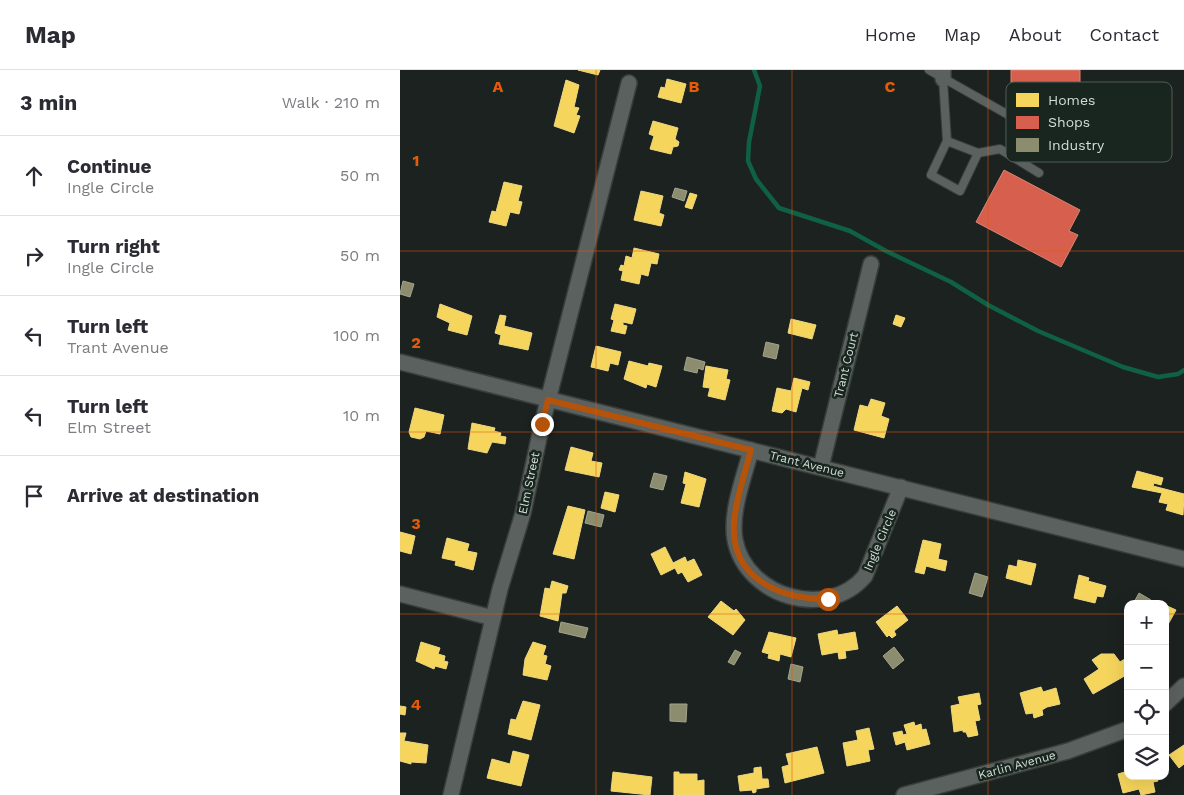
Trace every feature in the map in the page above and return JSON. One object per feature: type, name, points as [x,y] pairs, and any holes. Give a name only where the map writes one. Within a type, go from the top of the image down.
[{"type":"street","name":"Elm Street","points":[[452,795],[493,618],[523,513],[548,400],[629,83]]},
{"type":"street","name":"Trant Court","points":[[822,467],[871,264]]},
{"type":"street","name":"Trant Avenue","points":[[400,362],[1184,559]]},
{"type":"street","name":"Ingle Circle","points":[[751,450],[736,510],[735,540],[739,555],[746,567],[772,589],[788,596],[804,599],[828,599],[843,595],[856,586],[864,576],[902,488]]},
{"type":"street","points":[[400,594],[493,618]]},
{"type":"street","points":[[1169,700],[1184,686]]},
{"type":"street","name":"Karlin Avenue","points":[[904,795],[1068,751],[1124,730]]},
{"type":"lane","points":[[929,70],[943,75],[1006,113]]},
{"type":"lane","points":[[943,75],[948,141],[931,175],[960,191],[978,152]]},
{"type":"lane","points":[[948,141],[978,152],[1000,149],[1006,153]]},
{"type":"lane","points":[[1021,162],[1039,173]]},
{"type":"building: Homes","points":[[578,70],[600,70],[598,75]]},
{"type":"building: Homes","points":[[667,79],[686,84],[681,103],[658,97],[661,87],[665,88]]},
{"type":"building: Homes","points":[[566,80],[579,85],[574,107],[579,108],[576,115],[580,116],[574,133],[554,126]]},
{"type":"building: Homes","points":[[653,121],[678,128],[675,139],[679,142],[678,146],[673,147],[671,154],[650,149],[654,136],[649,134]]},
{"type":"building: Homes","points":[[504,182],[522,186],[518,201],[522,202],[519,214],[510,212],[506,226],[489,222],[492,211],[496,212]]},
{"type":"building: Homes","points":[[641,191],[663,196],[659,213],[664,215],[661,226],[634,220]]},
{"type":"building: Homes","points":[[690,193],[697,195],[692,209],[685,207]]},
{"type":"building: Homes","points":[[634,248],[659,254],[657,264],[651,263],[648,276],[641,274],[639,284],[621,280],[623,271],[619,270],[621,265],[624,266],[626,256],[632,258]]},
{"type":"building: Homes","points":[[440,304],[472,316],[467,335],[448,330],[450,323],[437,317]]},
{"type":"building: Homes","points":[[615,304],[636,309],[632,324],[623,322],[623,325],[627,326],[625,334],[611,331],[614,320],[611,319]]},
{"type":"building: Homes","points":[[500,315],[506,316],[504,326],[532,333],[528,350],[499,344],[501,335],[495,333]]},
{"type":"building: Homes","points":[[896,315],[905,318],[901,327],[893,324]]},
{"type":"building: Homes","points":[[791,319],[816,325],[812,339],[788,333]]},
{"type":"building: Homes","points":[[596,346],[621,352],[618,365],[610,363],[608,371],[591,367]]},
{"type":"building: Homes","points":[[629,361],[648,366],[649,363],[662,366],[656,387],[647,384],[646,388],[624,379]]},
{"type":"building: Homes","points":[[706,366],[728,370],[726,379],[730,380],[725,400],[708,396],[710,388],[703,387]]},
{"type":"building: Homes","points":[[794,378],[810,382],[808,390],[802,388],[796,412],[786,409],[782,413],[772,411],[777,388],[791,391]]},
{"type":"building: Homes","points":[[871,399],[885,403],[881,416],[889,419],[884,438],[854,430],[860,405],[868,407]]},
{"type":"building: Homes","points":[[415,408],[444,415],[440,434],[426,431],[424,437],[420,439],[411,437],[409,432]]},
{"type":"building: Homes","points":[[472,423],[495,428],[494,431],[501,433],[500,436],[506,437],[505,444],[492,442],[487,453],[468,449]]},
{"type":"building: Homes","points":[[571,447],[593,453],[591,461],[602,463],[599,477],[565,470]]},
{"type":"building: Homes","points":[[1137,471],[1163,478],[1161,485],[1154,483],[1153,486],[1184,494],[1183,515],[1166,510],[1168,504],[1159,502],[1162,493],[1132,487]]},
{"type":"building: Homes","points":[[685,472],[706,479],[699,507],[681,503],[686,484],[683,483]]},
{"type":"building: Homes","points":[[605,492],[619,495],[615,512],[601,508]]},
{"type":"building: Homes","points":[[568,506],[585,510],[574,559],[553,554]]},
{"type":"building: Homes","points":[[400,532],[415,536],[411,554],[400,551]]},
{"type":"building: Homes","points":[[447,538],[469,544],[467,551],[477,553],[473,570],[455,565],[456,561],[442,558]]},
{"type":"building: Homes","points":[[923,540],[941,544],[938,559],[947,561],[945,571],[926,566],[924,574],[915,572]]},
{"type":"building: Homes","points":[[665,547],[673,563],[685,557],[687,562],[694,559],[702,575],[688,582],[682,572],[678,574],[675,568],[661,575],[651,554]]},
{"type":"building: Homes","points":[[1018,560],[1036,564],[1031,585],[1006,578],[1009,565],[1017,567]]},
{"type":"building: Homes","points":[[1079,575],[1089,578],[1088,581],[1106,586],[1103,597],[1097,596],[1095,603],[1074,598]]},
{"type":"building: Homes","points":[[552,581],[568,586],[566,593],[562,593],[558,621],[540,616],[545,588],[550,589]]},
{"type":"building: Homes","points":[[721,601],[734,611],[736,609],[745,620],[733,635],[708,617]]},
{"type":"building: Homes","points":[[897,606],[908,620],[894,631],[896,635],[892,638],[889,635],[887,637],[876,622]]},
{"type":"building: Homes","points":[[1169,607],[1176,610],[1169,623]]},
{"type":"building: Homes","points":[[837,630],[838,635],[855,632],[858,649],[845,651],[846,658],[839,659],[838,652],[822,655],[818,634]]},
{"type":"building: Homes","points":[[769,632],[796,638],[791,657],[780,654],[779,661],[768,658],[769,654],[762,652]]},
{"type":"building: Homes","points":[[421,642],[440,648],[438,654],[445,656],[444,661],[448,662],[446,669],[435,666],[434,669],[416,661]]},
{"type":"building: Homes","points":[[533,642],[546,646],[543,655],[547,656],[545,664],[551,666],[547,680],[523,675],[525,659]]},
{"type":"building: Homes","points":[[1101,654],[1114,654],[1120,662],[1124,660],[1124,676],[1093,694],[1084,679],[1099,669],[1092,660]]},
{"type":"building: Homes","points":[[1041,687],[1043,692],[1056,688],[1060,704],[1047,707],[1042,710],[1043,715],[1034,718],[1033,713],[1026,714],[1020,693]]},
{"type":"building: Homes","points":[[979,693],[981,704],[977,705],[980,720],[975,721],[978,735],[968,737],[963,730],[954,732],[951,706],[960,704],[958,697]]},
{"type":"building: Homes","points":[[523,701],[540,705],[531,740],[508,734],[511,719],[516,720]]},
{"type":"building: Homes","points":[[400,706],[406,707],[405,715],[400,714]]},
{"type":"building: Homes","points":[[914,722],[915,726],[921,724],[922,730],[926,729],[930,744],[907,750],[905,742],[896,745],[893,733],[902,731],[903,735],[907,734],[904,725]]},
{"type":"building: Homes","points":[[869,728],[874,749],[868,750],[870,761],[847,766],[843,743],[858,740],[856,731]]},
{"type":"building: Homes","points":[[400,733],[406,733],[404,741],[428,745],[426,763],[411,762],[411,764],[400,761]]},
{"type":"building: Homes","points":[[1184,745],[1184,764],[1179,768],[1169,755]]},
{"type":"building: Homes","points":[[817,747],[824,773],[785,783],[782,767],[789,765],[786,754]]},
{"type":"building: Homes","points":[[513,751],[529,755],[521,786],[487,778],[492,759],[510,764]]},
{"type":"building: Homes","points":[[761,767],[762,779],[768,779],[769,787],[756,789],[756,792],[753,793],[752,790],[740,791],[738,776],[754,773],[754,768]]},
{"type":"building: Homes","points":[[613,772],[652,777],[650,795],[611,791]]},
{"type":"building: Homes","points":[[674,772],[679,772],[679,774],[697,774],[697,781],[704,780],[704,795],[674,795]]},
{"type":"building: Homes","points":[[1124,772],[1124,780],[1158,780],[1153,782],[1155,792],[1141,795],[1139,789],[1123,793],[1118,774]]},
{"type":"building: Shops","points":[[1011,70],[1080,70],[1080,82],[1011,82]]},
{"type":"building: Shops","points":[[1004,170],[1080,210],[1069,231],[1078,235],[1061,267],[976,222]]},
{"type":"building: Industry","points":[[675,188],[687,191],[684,201],[672,197]]},
{"type":"building: Industry","points":[[403,281],[414,284],[410,297],[400,294]]},
{"type":"building: Industry","points":[[766,342],[779,345],[776,359],[763,356]]},
{"type":"building: Industry","points":[[687,357],[705,362],[703,370],[698,368],[697,373],[684,370]]},
{"type":"building: Industry","points":[[654,473],[667,476],[663,490],[650,487]]},
{"type":"building: Industry","points":[[588,511],[604,515],[601,527],[585,523]]},
{"type":"building: Industry","points":[[975,573],[988,577],[982,597],[969,593]]},
{"type":"building: Industry","points":[[1139,593],[1151,600],[1135,600]]},
{"type":"building: Industry","points":[[561,622],[588,628],[585,638],[559,632]]},
{"type":"building: Industry","points":[[894,647],[904,660],[893,669],[883,656]]},
{"type":"building: Industry","points":[[735,650],[741,653],[734,665],[728,662]]},
{"type":"building: Industry","points":[[791,664],[803,667],[800,682],[788,679]]},
{"type":"building: Industry","points":[[670,704],[687,704],[686,722],[670,721]]},
{"type":"waterway","points":[[754,70],[760,86],[749,142],[748,161],[756,179],[779,208],[850,231],[886,251],[951,282],[988,305],[1038,331],[1123,367],[1158,377],[1178,374],[1184,370]]},
{"type":"route","points":[[542,424],[548,400],[751,450],[734,523],[735,540],[739,555],[746,567],[772,589],[788,596],[804,599],[828,599]]}]
